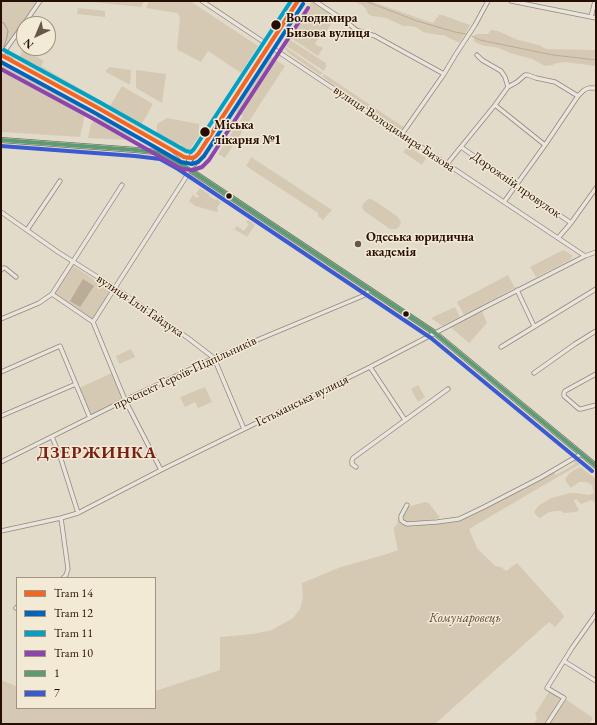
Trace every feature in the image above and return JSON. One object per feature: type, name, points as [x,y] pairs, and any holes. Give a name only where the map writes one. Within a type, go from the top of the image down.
[{"type":"main road","points":[[188,168],[188,161],[293,1]]},
{"type":"main road","points":[[188,168],[194,164],[301,1]]},
{"type":"main road","points":[[1,140],[162,153],[188,168],[435,333],[596,466]]},
{"type":"street","points":[[30,16],[40,1]]},
{"type":"street","name":"вулиця Володимира Бизова","points":[[202,1],[585,256]]},
{"type":"street","points":[[315,1],[356,30],[375,36],[444,74]]},
{"type":"street","points":[[402,134],[444,74],[475,25],[488,1]]},
{"type":"street","points":[[511,1],[533,3],[596,18]]},
{"type":"street","points":[[591,17],[595,1]]},
{"type":"street","points":[[16,35],[1,57],[165,149],[181,164]]},
{"type":"street","points":[[477,55],[482,60],[501,71],[505,77],[508,87]]},
{"type":"street","points":[[447,164],[508,87],[525,75],[555,82],[578,96]]},
{"type":"street","points":[[504,202],[578,96],[586,89],[596,88]]},
{"type":"street","points":[[495,105],[545,145]]},
{"type":"street","name":"Дорожній провулок","points":[[460,147],[571,223]]},
{"type":"street","points":[[93,322],[186,177],[188,168]]},
{"type":"street","points":[[27,230],[60,182]]},
{"type":"street","points":[[1,319],[39,303],[52,294],[122,185]]},
{"type":"street","points":[[558,238],[571,223],[596,188]]},
{"type":"street","name":"вулиця Іллі Гайдука","points":[[1,212],[188,338],[214,358],[244,429]]},
{"type":"street","name":"Гетьманська вулиця","points":[[1,531],[78,513],[161,470],[370,367],[517,290],[596,252]]},
{"type":"street","points":[[1,270],[6,268],[16,277]]},
{"type":"street","name":"проспект Героїв-Підпільників","points":[[1,462],[125,400],[214,358],[365,295],[370,289]]},
{"type":"street","points":[[501,347],[596,289]]},
{"type":"street","points":[[517,290],[534,326]]},
{"type":"street","points":[[52,294],[93,322],[125,400],[161,470]]},
{"type":"street","points":[[534,373],[596,331]]},
{"type":"street","points":[[1,372],[60,346],[90,418]]},
{"type":"street","points":[[370,367],[405,420]]},
{"type":"street","points":[[596,374],[565,391],[564,396],[579,409],[596,405]]},
{"type":"street","points":[[1,416],[76,384]]},
{"type":"street","points":[[356,467],[352,464],[353,458],[448,389]]},
{"type":"street","points":[[52,437],[60,456],[78,513]]},
{"type":"street","points":[[407,505],[401,516],[401,520],[407,524],[459,519],[540,478],[581,454]]},
{"type":"street","points":[[61,518],[68,569],[64,577]]},
{"type":"street","points":[[547,724],[564,698],[547,688],[596,614]]},
{"type":"street","points":[[564,661],[596,682]]},
{"type":"green space","points":[[1,1],[38,1],[28,16],[16,16],[16,32],[3,51],[1,50]]},
{"type":"green space","points":[[81,1],[144,1],[141,7]]},
{"type":"green space","points":[[149,1],[190,1],[258,46],[241,73],[208,51],[201,62],[178,50],[177,48],[180,17],[177,13],[146,8]]},
{"type":"green space","points":[[312,1],[336,16],[326,32],[323,31],[315,44],[323,48],[318,56],[288,36],[290,33],[292,35],[296,30],[294,28]]},
{"type":"green space","points":[[353,1],[370,1],[433,23],[439,15],[442,15],[470,25],[460,43],[443,35],[423,32],[416,27],[403,26],[386,18],[372,16],[368,14],[362,5]]},
{"type":"green space","points":[[78,8],[105,11],[105,17],[77,14]]},
{"type":"green space","points":[[491,30],[498,31],[518,40],[539,45],[546,49],[596,50],[596,66],[566,62],[545,66],[532,59],[495,47],[485,46],[474,41],[475,35],[488,34]]},
{"type":"green space","points":[[287,38],[326,63],[324,71],[283,44]]},
{"type":"green space","points":[[284,46],[323,73],[320,75],[287,52]]},
{"type":"green space","points":[[269,55],[285,66],[225,158],[218,154],[243,116],[233,109]]},
{"type":"green space","points":[[36,56],[44,61],[41,66],[110,106],[122,86],[153,104],[140,127],[19,57]]},
{"type":"green space","points":[[3,64],[86,110],[80,137],[1,132]]},
{"type":"green space","points":[[110,67],[131,70],[130,85],[106,72],[106,70]]},
{"type":"green space","points":[[136,70],[166,74],[162,103],[136,88]]},
{"type":"green space","points":[[324,74],[405,128],[400,130],[324,78]]},
{"type":"green space","points":[[98,114],[126,129],[125,131],[132,135],[131,140],[88,138],[91,124]]},
{"type":"green space","points":[[167,118],[199,124],[199,136],[189,150],[181,148],[181,144],[175,143],[174,146],[157,136],[157,124]]},
{"type":"green space","points":[[408,146],[426,158],[422,165],[403,152]]},
{"type":"green space","points":[[251,157],[332,210],[323,220],[318,216],[318,213],[246,166]]},
{"type":"green space","points":[[200,188],[215,200],[216,199],[221,202],[218,206],[217,212],[195,206],[189,201],[193,195],[197,198],[199,196],[196,194]]},
{"type":"green space","points":[[368,199],[375,201],[398,217],[401,222],[399,227],[396,229],[390,229],[364,211],[362,207],[363,204]]},
{"type":"green space","points":[[248,220],[255,225],[247,237],[234,229],[237,226],[244,231],[249,224],[246,222]]},
{"type":"green space","points":[[563,250],[572,255],[570,260],[536,277],[530,267]]},
{"type":"green space","points":[[72,265],[111,291],[92,320],[53,294]]},
{"type":"green space","points":[[508,275],[515,288],[464,315],[457,302]]},
{"type":"green space","points":[[455,307],[460,317],[442,326],[431,318]]},
{"type":"green space","points":[[481,309],[487,323],[469,343],[449,326]]},
{"type":"green space","points":[[131,349],[135,357],[119,364],[116,356]]},
{"type":"green space","points":[[112,373],[123,399],[93,415],[90,414],[79,388]]},
{"type":"green space","points":[[418,385],[425,397],[418,402],[411,389]]},
{"type":"green space","points":[[205,387],[212,402],[198,408],[195,402],[185,407],[180,397]]},
{"type":"green space","name":"Комунаровець","points":[[575,460],[580,464],[469,529],[477,548],[495,566],[501,567],[506,571],[517,563],[564,617],[555,627],[549,622],[435,724],[1,724],[1,680],[16,686],[16,709],[156,709],[156,691],[220,670],[220,637],[253,634],[272,630],[293,618],[300,609],[303,598],[302,583],[341,567],[398,550],[394,527],[397,524],[399,516],[403,524],[437,524],[460,521],[554,472],[556,475],[575,464]]},
{"type":"green space","points":[[580,467],[596,479],[596,503],[591,500],[581,504],[576,499],[574,501],[579,510],[576,512],[564,513],[561,511],[556,511],[549,512],[540,518],[537,516],[534,512],[538,506],[551,498],[570,493],[589,495],[594,493],[592,485],[586,482],[579,482],[571,488],[567,483],[565,479],[569,474]]},
{"type":"green space","points":[[425,502],[429,503],[440,518],[425,522],[409,523],[404,521],[403,516],[408,507]]},
{"type":"green space","points":[[550,690],[593,718],[589,724],[534,724],[537,718],[535,714]]},
{"type":"shaded area","points":[[83,279],[94,286],[80,307],[70,301]]},
{"type":"waterway","points":[[365,1],[417,21],[466,34]]},
{"type":"waterway","points":[[472,36],[480,40],[553,55],[596,60]]},
{"type":"tram line","name":"11","points":[[4,50],[186,151],[191,152],[291,1]]},
{"type":"tram line","name":"14","points":[[1,55],[184,157],[191,158],[195,157],[199,153],[298,1]]},
{"type":"tram line","name":"12","points":[[1,62],[181,162],[192,164],[198,162],[204,156],[303,4]]},
{"type":"tram line","name":"10","points":[[1,69],[92,118],[178,167],[193,170],[202,167],[209,160],[308,8]]},
{"type":"tram line","points":[[1,22],[4,23],[8,31],[4,47],[6,53],[13,59]]},
{"type":"transit line","name":"1","points":[[1,140],[162,153],[181,164],[435,333],[596,466]]},
{"type":"transit line","name":"7","points":[[1,146],[160,159],[178,169],[431,338],[592,471]]},
{"type":"place","name":"Володимира Бизова вулиця","points":[[276,25]]},
{"type":"place","name":"Міська лікарня №1","points":[[205,132]]},
{"type":"place","name":"Одеська юридична академія","points":[[358,244]]},
{"type":"district","name":"ДЗЕРЖИНКА","points":[[97,453]]}]
